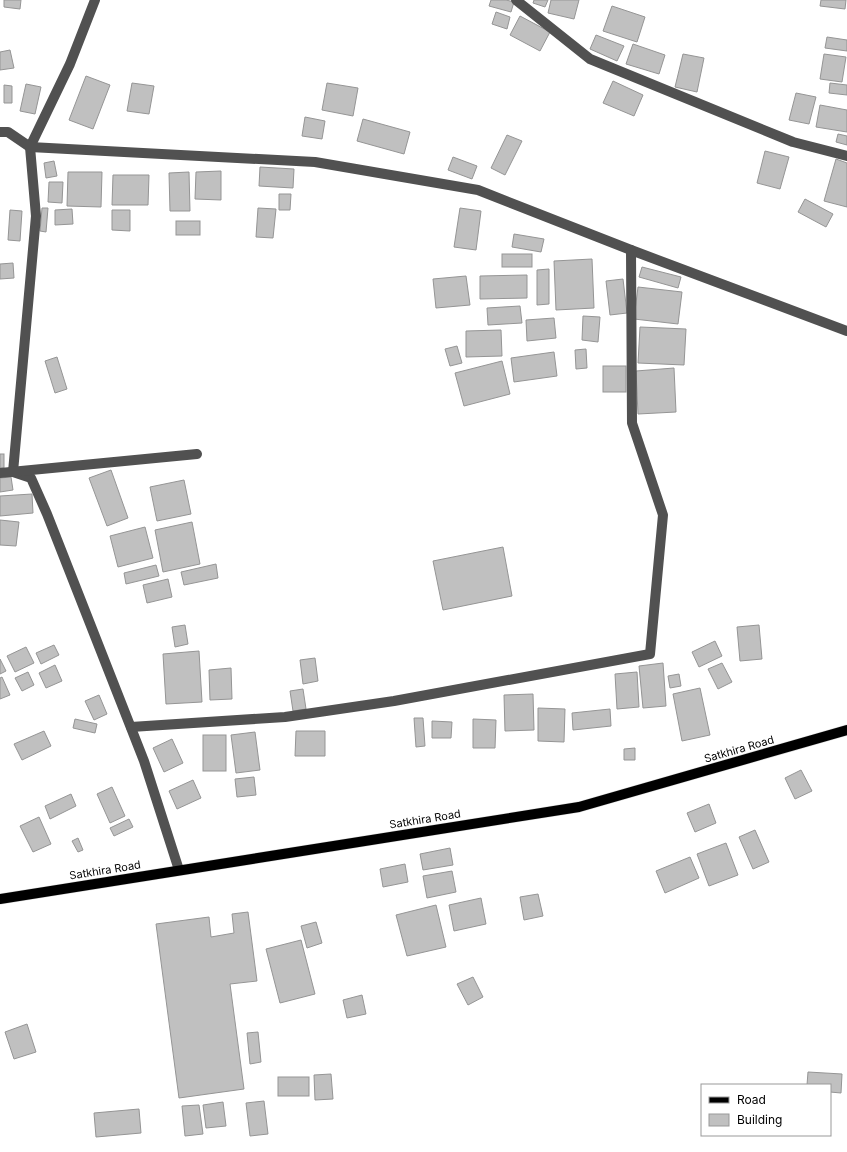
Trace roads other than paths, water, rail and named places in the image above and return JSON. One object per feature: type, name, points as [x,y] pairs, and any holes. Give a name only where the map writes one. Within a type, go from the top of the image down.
[{"type":"main road","name":"Satkhira Road","points":[[0,899],[578,807],[847,730]]},
{"type":"street","points":[[13,472],[36,216],[30,147],[70,64],[95,0]]},
{"type":"street","points":[[516,0],[590,59],[792,142],[847,156]]},
{"type":"street","points":[[0,132],[8,132],[30,147],[315,162],[478,190],[847,331]]},
{"type":"street","points":[[131,727],[285,717],[394,701],[650,654],[663,515],[632,423],[632,250]]},
{"type":"street","points":[[0,473],[197,454]]},
{"type":"street","points":[[13,472],[31,478],[47,514],[144,761],[179,870]]}]
